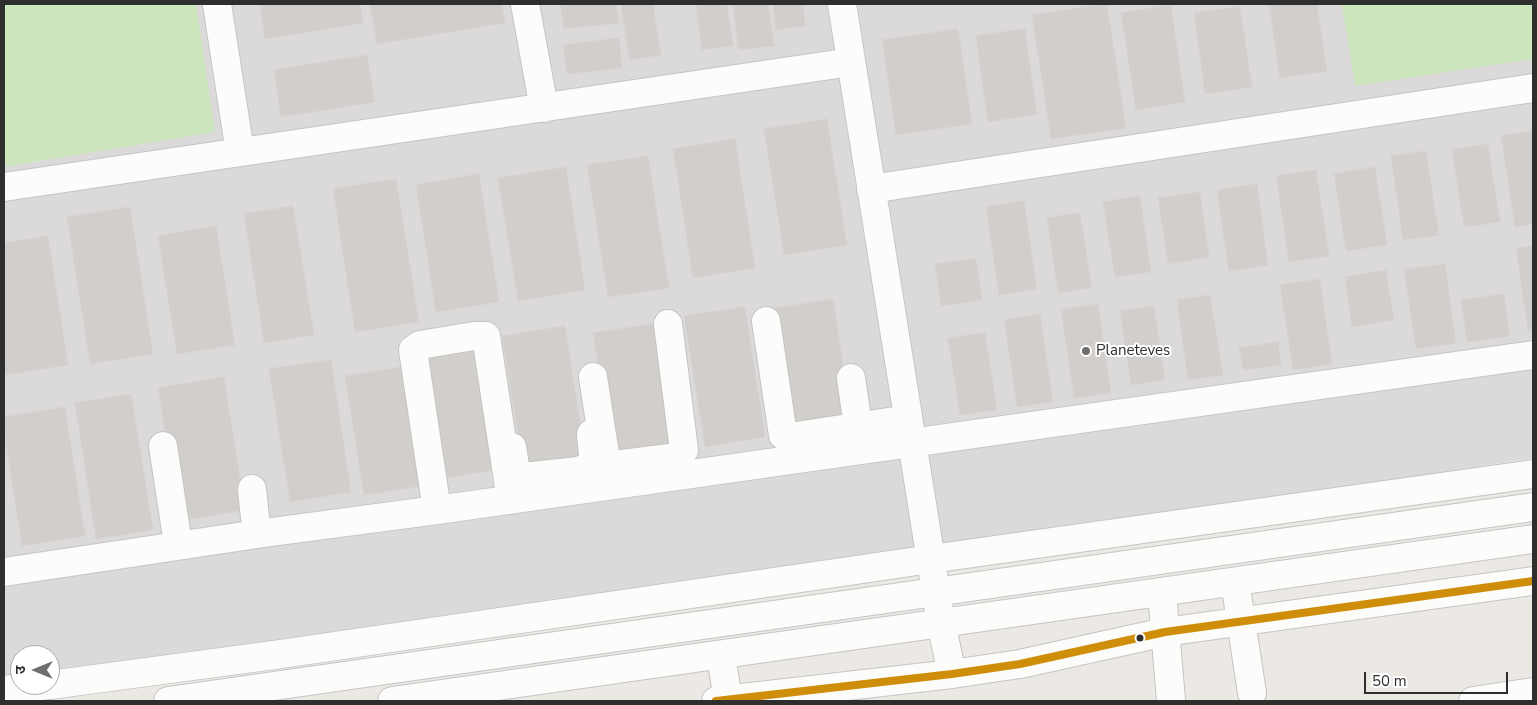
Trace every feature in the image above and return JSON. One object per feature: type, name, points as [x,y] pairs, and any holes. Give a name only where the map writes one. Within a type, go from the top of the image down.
[{"type":"street","points":[[217,4],[240,152]]},
{"type":"street","points":[[526,4],[544,108]]},
{"type":"street","points":[[842,4],[941,623],[952,674]]},
{"type":"street","points":[[4,187],[851,62]]},
{"type":"street","points":[[871,189],[1533,88]]},
{"type":"street","points":[[766,321],[783,435],[790,437],[858,426],[910,431]]},
{"type":"street","points":[[668,324],[684,450],[680,466]]},
{"type":"street","points":[[437,510],[413,350],[420,345],[474,336],[486,336],[519,492]]},
{"type":"street","points":[[4,572],[96,559],[259,526],[437,510],[519,492],[680,466],[703,454],[910,431],[1533,355]]},
{"type":"street","points":[[501,372],[519,492]]},
{"type":"street","points":[[593,377],[606,460],[615,475]]},
{"type":"street","points":[[851,378],[858,426]]},
{"type":"street","points":[[580,481],[594,464],[590,434]]},
{"type":"street","points":[[163,446],[171,543]]},
{"type":"street","points":[[60,684],[274,655],[931,559],[1533,474]]},
{"type":"street","points":[[252,489],[259,526]]},
{"type":"street","points":[[168,701],[1533,507]]},
{"type":"street","points":[[392,701],[1533,540]]},
{"type":"street","points":[[721,655],[724,701],[1020,664],[1165,632],[1533,581]]},
{"type":"street","points":[[1235,582],[1252,693]]},
{"type":"street","points":[[1162,592],[1171,701]]},
{"type":"street","points":[[1473,701],[1533,692]]},
{"type":"shaded area","points":[[4,4],[1533,4],[1533,458],[60,687],[60,645],[10,645],[10,692],[4,692]]},
{"type":"green space","points":[[4,4],[196,4],[215,132],[4,167]]},
{"type":"green space","points":[[1342,4],[1533,4],[1533,59],[1355,86]]},
{"type":"building","points":[[260,4],[360,4],[363,23],[265,39]]},
{"type":"building","points":[[370,4],[502,4],[505,23],[377,44]]},
{"type":"building","points":[[561,4],[616,4],[619,23],[564,29]]},
{"type":"building","points":[[621,4],[653,4],[661,55],[630,60]]},
{"type":"building","points":[[696,4],[727,4],[733,46],[702,50]]},
{"type":"building","points":[[733,4],[768,4],[774,46],[739,50]]},
{"type":"building","points":[[773,4],[803,4],[805,26],[776,30]]},
{"type":"building","points":[[1107,4],[1126,128],[1051,139],[1032,15]]},
{"type":"building","points":[[1269,4],[1317,4],[1327,71],[1280,78]]},
{"type":"building","points":[[1171,5],[1185,102],[1136,110],[1121,13]]},
{"type":"building","points":[[1240,7],[1252,87],[1205,94],[1194,13]]},
{"type":"building","points":[[958,29],[972,124],[896,135],[882,40]]},
{"type":"building","points":[[1025,29],[1037,114],[988,122],[976,36]]},
{"type":"building","points":[[619,38],[622,68],[567,74],[563,45]]},
{"type":"building","points":[[367,55],[375,102],[281,117],[274,70]]},
{"type":"building","points":[[827,119],[847,245],[784,255],[764,129]]},
{"type":"building","points":[[1533,131],[1533,224],[1515,227],[1501,136]]},
{"type":"building","points":[[735,139],[755,268],[693,278],[673,149]]},
{"type":"building","points":[[1488,144],[1500,222],[1464,227],[1452,150]]},
{"type":"building","points":[[1426,151],[1439,235],[1403,240],[1391,156]]},
{"type":"building","points":[[648,156],[669,288],[608,297],[587,165]]},
{"type":"building","points":[[566,167],[585,290],[518,301],[498,178]]},
{"type":"building","points":[[1375,167],[1387,245],[1346,251],[1334,174]]},
{"type":"building","points":[[1316,170],[1329,256],[1289,262],[1276,176]]},
{"type":"building","points":[[479,174],[499,302],[436,312],[416,185]]},
{"type":"building","points":[[396,179],[419,322],[355,332],[333,189]]},
{"type":"building","points":[[1257,184],[1268,265],[1229,271],[1217,190]]},
{"type":"building","points":[[1200,192],[1209,257],[1168,264],[1158,198]]},
{"type":"building","points":[[1140,196],[1151,272],[1115,277],[1103,202]]},
{"type":"building","points":[[1024,201],[1037,289],[999,295],[986,207]]},
{"type":"building","points":[[293,206],[314,335],[264,343],[244,214]]},
{"type":"building","points":[[130,207],[153,354],[90,364],[67,217]]},
{"type":"building","points":[[1080,213],[1092,288],[1058,293],[1047,218]]},
{"type":"building","points":[[216,226],[235,345],[177,354],[158,236]]},
{"type":"building","points":[[48,236],[68,365],[4,375],[4,243]]},
{"type":"building","points":[[1533,246],[1533,331],[1528,331],[1516,248]]},
{"type":"building","points":[[976,259],[982,300],[941,306],[935,264]]},
{"type":"building","points":[[1445,264],[1456,343],[1416,349],[1404,270]]},
{"type":"building","points":[[1386,270],[1394,320],[1352,327],[1345,277]]},
{"type":"building","points":[[1320,279],[1332,364],[1293,370],[1280,285]]},
{"type":"building","points":[[1504,294],[1510,336],[1467,342],[1461,300]]},
{"type":"building","points":[[1210,295],[1223,375],[1188,380],[1177,300]]},
{"type":"building","points":[[833,299],[852,424],[790,434],[771,309]]},
{"type":"building","name":"Planeteves","points":[[1098,304],[1111,393],[1074,398],[1061,310]]},
{"type":"building","points":[[1154,306],[1165,380],[1131,385],[1120,311]]},
{"type":"building","points":[[745,307],[765,437],[705,447],[684,316]]},
{"type":"building","points":[[1040,314],[1053,402],[1017,407],[1004,320]]},
{"type":"building","points":[[653,324],[673,448],[613,458],[593,333]]},
{"type":"building","points":[[565,326],[586,462],[524,471],[502,336]]},
{"type":"building","points":[[985,333],[997,410],[960,415],[948,338]]},
{"type":"building","points":[[480,339],[500,469],[436,480],[415,349]]},
{"type":"building","points":[[1278,342],[1281,365],[1243,370],[1239,348]]},
{"type":"building","points":[[331,360],[351,492],[290,502],[269,369]]},
{"type":"building","points":[[409,366],[428,485],[364,495],[345,376]]},
{"type":"building","points":[[224,377],[245,510],[179,521],[158,388]]},
{"type":"building","points":[[131,394],[153,530],[96,539],[75,403]]},
{"type":"building","points":[[65,407],[85,536],[22,546],[4,431],[4,417]]},
{"type":"transit line","points":[[716,701],[952,674],[1020,664],[1165,632],[1533,581]]},
{"type":"place","name":"Planeteves","points":[[1086,351]]}]
